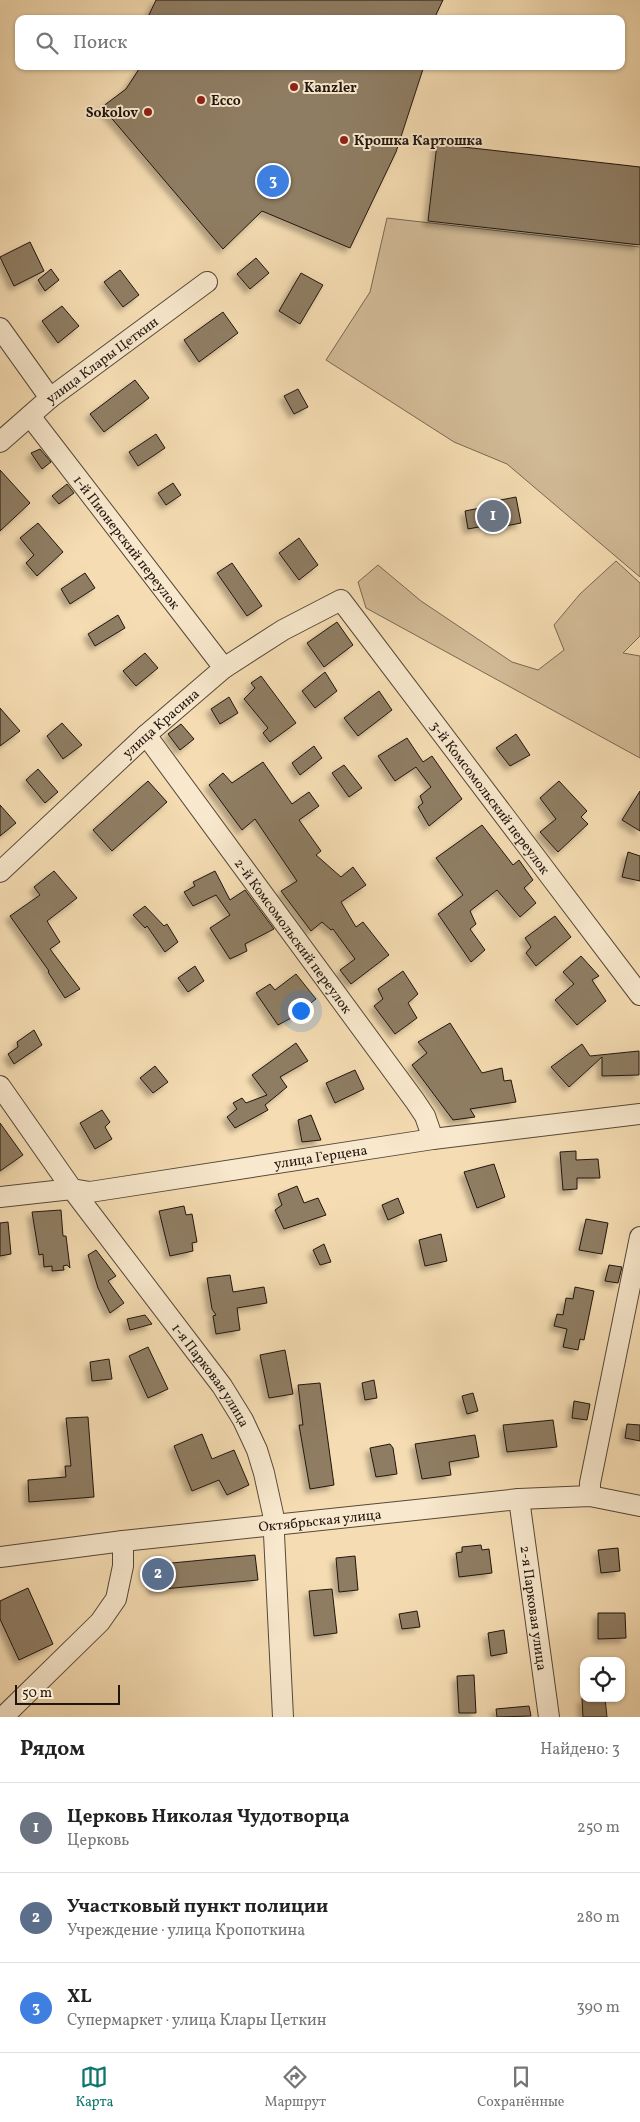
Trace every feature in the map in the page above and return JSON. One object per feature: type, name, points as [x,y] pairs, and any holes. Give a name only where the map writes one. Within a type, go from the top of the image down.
[{"type":"street","name":"улица Клары Цеткин","points":[[0,442],[50,398],[207,282]]},
{"type":"street","points":[[0,328],[50,398]]},
{"type":"street","name":"1-й Пионерский переулок","points":[[30,416],[224,668]]},
{"type":"street","name":"улица Красина","points":[[0,872],[146,735],[224,668],[283,630],[340,600]]},
{"type":"street","name":"3-й Комсомольский переулок","points":[[340,600],[640,995]]},
{"type":"street","name":"2-й Комсомольский переулок","points":[[146,735],[415,1101],[425,1116],[433,1139]]},
{"type":"street","name":"1-я Парковая улица","points":[[0,1086],[72,1189],[222,1386],[243,1420],[257,1450],[264,1473],[274,1526],[283,1717]]},
{"type":"street","name":"улица Герцена","points":[[0,1197],[72,1189],[90,1192],[433,1139],[640,1114]]},
{"type":"street","points":[[590,1496],[590,1483],[640,1237]]},
{"type":"street","name":"Октябрьская улица","points":[[0,1557],[123,1541],[519,1499],[590,1496],[640,1506]]},
{"type":"street","name":"2-я Парковая улица","points":[[519,1499],[549,1717]]},
{"type":"street","points":[[3,1717],[100,1622],[116,1600],[123,1566],[123,1541]]},
{"type":"shaded area","points":[[387,218],[640,247],[640,577],[507,464],[454,442],[326,360],[370,292]]},
{"type":"shaded area","points":[[616,561],[640,583],[640,636],[623,653],[640,656],[640,758],[366,608],[358,582],[378,565],[421,601],[512,662],[538,670],[564,650],[554,625],[580,594]]},
{"type":"building","points":[[156,0],[443,0],[436,15],[149,15]]},
{"type":"building","points":[[138,70],[423,70],[396,152],[350,248],[262,211],[223,249],[102,107],[126,89]]},
{"type":"building","points":[[437,144],[640,167],[640,245],[428,221]]},
{"type":"building","points":[[30,242],[44,271],[14,286],[0,257]]},
{"type":"building","points":[[256,258],[269,273],[250,289],[237,274]]},
{"type":"building","points":[[51,269],[59,280],[45,291],[38,280]]},
{"type":"building","points":[[120,270],[139,295],[123,307],[104,282]]},
{"type":"building","points":[[301,273],[323,285],[300,324],[279,311]]},
{"type":"building","points":[[62,306],[79,326],[58,343],[42,321]]},
{"type":"building","points":[[223,312],[238,333],[199,362],[184,340]]},
{"type":"building","points":[[135,380],[149,398],[104,432],[90,414]]},
{"type":"building","points":[[298,389],[308,407],[294,414],[284,396]]},
{"type":"building","points":[[156,434],[165,448],[138,466],[129,452]]},
{"type":"building","points":[[40,449],[51,462],[42,469],[31,453]]},
{"type":"building","points":[[0,470],[30,503],[0,531]]},
{"type":"building","points":[[173,483],[181,495],[166,505],[158,493]]},
{"type":"building","points":[[67,484],[74,493],[59,504],[52,496]]},
{"type":"building","points":[[516,497],[521,523],[490,529],[489,525],[468,529],[465,511],[485,507],[485,503]]},
{"type":"building","points":[[38,523],[63,552],[37,576],[26,563],[34,555],[20,538]]},
{"type":"building","points":[[299,538],[318,565],[299,580],[279,553]]},
{"type":"building","points":[[232,563],[262,606],[247,616],[217,573]]},
{"type":"building","points":[[85,573],[95,588],[70,604],[61,589]]},
{"type":"building","points":[[118,615],[125,628],[95,646],[88,634]]},
{"type":"building","points":[[337,622],[353,645],[324,667],[307,643]]},
{"type":"building","points":[[145,653],[158,668],[136,686],[123,671]]},
{"type":"building","points":[[325,672],[337,691],[315,708],[302,691]]},
{"type":"building","points":[[261,676],[296,723],[270,742],[263,733],[268,728],[244,699],[255,688],[251,683]]},
{"type":"building","points":[[379,691],[392,710],[358,736],[344,718]]},
{"type":"building","points":[[229,697],[238,713],[220,724],[211,709]]},
{"type":"building","points":[[0,708],[20,731],[0,746]]},
{"type":"building","points":[[62,723],[82,745],[63,759],[47,736]]},
{"type":"building","points":[[181,724],[194,739],[180,750],[168,734]]},
{"type":"building","points":[[516,734],[530,755],[510,766],[496,748]]},
{"type":"building","points":[[407,738],[423,762],[432,756],[462,799],[429,826],[418,807],[423,803],[420,796],[431,787],[416,767],[395,781],[378,756]]},
{"type":"building","points":[[314,746],[322,758],[300,775],[292,763]]},
{"type":"building","points":[[263,762],[292,804],[309,792],[319,806],[299,820],[321,851],[316,855],[341,877],[353,867],[366,885],[341,902],[356,927],[363,922],[389,955],[351,984],[340,970],[355,959],[333,929],[331,930],[322,922],[311,931],[281,891],[297,881],[255,819],[242,830],[209,785],[223,773],[232,783]]},
{"type":"building","points":[[344,765],[362,788],[349,797],[332,773]]},
{"type":"building","points":[[38,769],[58,792],[45,803],[26,780]]},
{"type":"building","points":[[148,781],[167,802],[112,851],[93,830]]},
{"type":"building","points":[[559,781],[587,811],[581,817],[588,824],[558,852],[540,832],[556,819],[540,798]]},
{"type":"building","points":[[640,791],[640,831],[622,820]]},
{"type":"building","points":[[0,805],[16,823],[0,836]]},
{"type":"building","points":[[482,825],[513,865],[519,860],[533,880],[524,888],[536,903],[520,917],[497,890],[470,911],[476,924],[470,929],[485,950],[471,962],[438,914],[463,895],[436,858]]},
{"type":"building","points":[[628,852],[640,856],[640,881],[622,877]]},
{"type":"building","points":[[54,871],[77,898],[47,921],[60,942],[50,949],[80,989],[65,998],[49,971],[10,916],[40,895],[34,887]]},
{"type":"building","points":[[215,871],[230,900],[245,890],[274,929],[245,944],[247,951],[230,959],[210,928],[230,915],[216,895],[193,906],[184,892],[195,886],[193,882]]},
{"type":"building","points":[[145,906],[164,926],[167,924],[178,942],[165,952],[147,926],[145,928],[133,915]]},
{"type":"building","points":[[555,916],[571,937],[536,966],[526,953],[531,947],[525,938]]},
{"type":"building","points":[[581,956],[599,976],[592,980],[606,1001],[577,1025],[555,1000],[574,984],[563,972]]},
{"type":"building","points":[[195,966],[204,981],[188,992],[178,978]]},
{"type":"building","points":[[403,971],[418,994],[408,1003],[417,1018],[395,1034],[374,1006],[383,999],[378,989]]},
{"type":"building","points":[[296,974],[316,999],[293,1017],[278,1025],[256,993],[270,984],[275,990]]},
{"type":"building","points":[[450,1023],[482,1073],[502,1068],[504,1081],[511,1080],[516,1102],[470,1109],[475,1117],[453,1120],[412,1065],[427,1053],[418,1042]]},
{"type":"building","points":[[34,1030],[42,1045],[14,1064],[8,1054],[18,1047],[17,1042]]},
{"type":"building","points":[[296,1043],[308,1061],[280,1077],[287,1087],[265,1105],[268,1110],[235,1128],[227,1117],[237,1109],[233,1103],[242,1098],[246,1103],[267,1095],[252,1075]]},
{"type":"building","points":[[582,1044],[590,1056],[639,1051],[639,1075],[602,1076],[602,1057],[569,1087],[551,1067]]},
{"type":"building","points":[[155,1066],[168,1082],[153,1093],[140,1078]]},
{"type":"building","points":[[355,1070],[364,1089],[335,1103],[326,1083]]},
{"type":"building","points":[[102,1110],[110,1122],[105,1127],[112,1139],[95,1149],[80,1123]]},
{"type":"building","points":[[311,1115],[321,1140],[302,1142],[298,1120]]},
{"type":"building","points":[[0,1123],[23,1155],[0,1171]]},
{"type":"building","points":[[576,1151],[576,1160],[598,1159],[600,1178],[577,1178],[577,1189],[563,1190],[560,1152]]},
{"type":"building","points":[[494,1164],[505,1197],[477,1208],[464,1172]]},
{"type":"building","points":[[297,1186],[304,1203],[318,1198],[326,1215],[284,1229],[275,1210],[282,1205],[278,1194]]},
{"type":"building","points":[[398,1198],[404,1213],[388,1220],[382,1205]]},
{"type":"building","points":[[184,1206],[186,1215],[192,1214],[197,1242],[192,1243],[193,1251],[170,1256],[159,1211]]},
{"type":"building","points":[[61,1210],[63,1236],[66,1236],[70,1268],[67,1265],[63,1266],[64,1270],[52,1271],[52,1266],[44,1267],[43,1254],[39,1255],[32,1212]]},
{"type":"building","points":[[586,1219],[608,1223],[602,1254],[579,1250]]},
{"type":"building","points":[[8,1222],[11,1254],[0,1256],[0,1223]]},
{"type":"building","points":[[441,1234],[447,1261],[425,1266],[419,1240]]},
{"type":"building","points":[[324,1244],[331,1262],[320,1265],[313,1250]]},
{"type":"building","points":[[96,1250],[116,1276],[108,1281],[124,1303],[110,1313],[98,1288],[88,1255]]},
{"type":"building","points":[[609,1265],[622,1267],[618,1283],[605,1281]]},
{"type":"building","points":[[230,1275],[233,1292],[264,1287],[267,1303],[237,1308],[240,1330],[216,1334],[213,1316],[216,1315],[212,1309],[207,1278]]},
{"type":"building","points":[[575,1287],[594,1291],[584,1340],[580,1339],[578,1350],[563,1347],[567,1329],[554,1326],[557,1314],[563,1315],[566,1298],[573,1299]]},
{"type":"building","points":[[145,1315],[152,1324],[130,1330],[127,1319]]},
{"type":"building","points":[[148,1347],[168,1389],[148,1398],[129,1356]]},
{"type":"building","points":[[285,1350],[293,1394],[269,1398],[260,1355]]},
{"type":"building","points":[[109,1359],[112,1379],[92,1381],[90,1362]]},
{"type":"building","points":[[374,1380],[377,1398],[365,1400],[362,1383]]},
{"type":"building","points":[[320,1383],[334,1485],[310,1489],[299,1425],[303,1425],[298,1385]]},
{"type":"building","points":[[473,1393],[478,1411],[467,1414],[462,1396]]},
{"type":"building","points":[[574,1401],[590,1404],[587,1420],[572,1418]]},
{"type":"building","points":[[88,1417],[94,1497],[29,1502],[28,1480],[66,1477],[65,1466],[71,1466],[66,1418]]},
{"type":"building","points":[[553,1420],[557,1447],[507,1452],[503,1425]]},
{"type":"building","points":[[627,1424],[640,1425],[640,1441],[625,1438]]},
{"type":"building","points":[[202,1434],[212,1459],[234,1450],[249,1485],[227,1495],[219,1480],[192,1491],[174,1446]]},
{"type":"building","points":[[475,1435],[479,1457],[449,1462],[451,1475],[422,1479],[415,1444]]},
{"type":"building","points":[[390,1444],[393,1448],[397,1474],[376,1477],[370,1448]]},
{"type":"building","points":[[481,1545],[482,1550],[489,1549],[492,1573],[459,1577],[456,1553],[462,1552],[462,1547]]},
{"type":"building","points":[[618,1548],[620,1571],[601,1573],[598,1550]]},
{"type":"building","points":[[255,1555],[258,1580],[153,1590],[151,1565]]},
{"type":"building","points":[[355,1556],[358,1590],[339,1592],[336,1558]]},
{"type":"building","points":[[28,1588],[53,1644],[19,1660],[0,1619],[0,1601]]},
{"type":"building","points":[[332,1589],[337,1633],[314,1636],[309,1591]]},
{"type":"building","points":[[417,1611],[420,1627],[402,1629],[399,1614]]},
{"type":"building","points":[[598,1613],[625,1613],[626,1638],[598,1639]]},
{"type":"building","points":[[504,1630],[507,1653],[491,1656],[488,1633]]},
{"type":"building","points":[[474,1675],[476,1713],[459,1713],[457,1676]]},
{"type":"building","points":[[582,1702],[605,1702],[607,1717],[583,1717]]},
{"type":"building","points":[[529,1706],[531,1716],[497,1717],[496,1709]]},
{"type":"place","name":"Kanzler","points":[[294,87]]},
{"type":"place","name":"Ecco","points":[[201,100]]},
{"type":"place","name":"Sokolov","points":[[148,112]]},
{"type":"place","name":"Крошка Картошка","points":[[344,140]]},
{"type":"place","name":"XL","points":[[273,181]]},
{"type":"place","name":"Церковь Николая Чудотворца","points":[[493,516]]},
{"type":"place","name":"Участковый пункт полиции","points":[[158,1574]]}]
